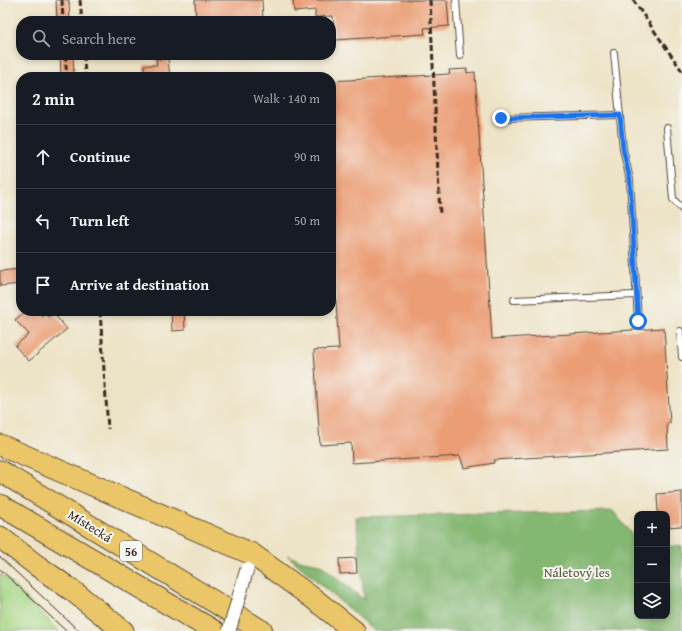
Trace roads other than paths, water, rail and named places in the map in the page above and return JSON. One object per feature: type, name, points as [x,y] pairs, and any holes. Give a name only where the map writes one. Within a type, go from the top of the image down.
[{"type":"highway","points":[[0,445],[252,554],[321,604],[354,631]]},
{"type":"highway","name":"Místecká","points":[[0,470],[262,631]]},
{"type":"highway","name":"Místecká","points":[[0,505],[214,631]]},
{"type":"highway","points":[[0,537],[73,591],[123,631]]},
{"type":"street","points":[[229,631],[247,569]]},
{"type":"lane","points":[[456,0],[460,56]]},
{"type":"lane","points":[[614,52],[623,149],[630,180],[638,321]]},
{"type":"lane","points":[[501,118],[620,115]]},
{"type":"lane","points":[[667,128],[673,199],[682,209]]},
{"type":"lane","points":[[514,300],[636,295]]},
{"type":"lane","points":[[680,331],[682,357]]},
{"type":"tram line","points":[[0,557],[79,631]]},
{"type":"tram line","points":[[0,569],[66,631]]},
{"type":"railway","points":[[62,0],[63,16]]},
{"type":"railway","points":[[80,0],[82,16]]},
{"type":"railway","points":[[430,0],[440,215]]},
{"type":"railway","points":[[633,0],[682,71]]},
{"type":"railway","points":[[65,60],[67,72]]},
{"type":"railway","points":[[84,60],[85,72]]},
{"type":"railway","points":[[100,316],[108,429]]},
{"type":"park label","name":"Náletový les","points":[[577,572]]}]
